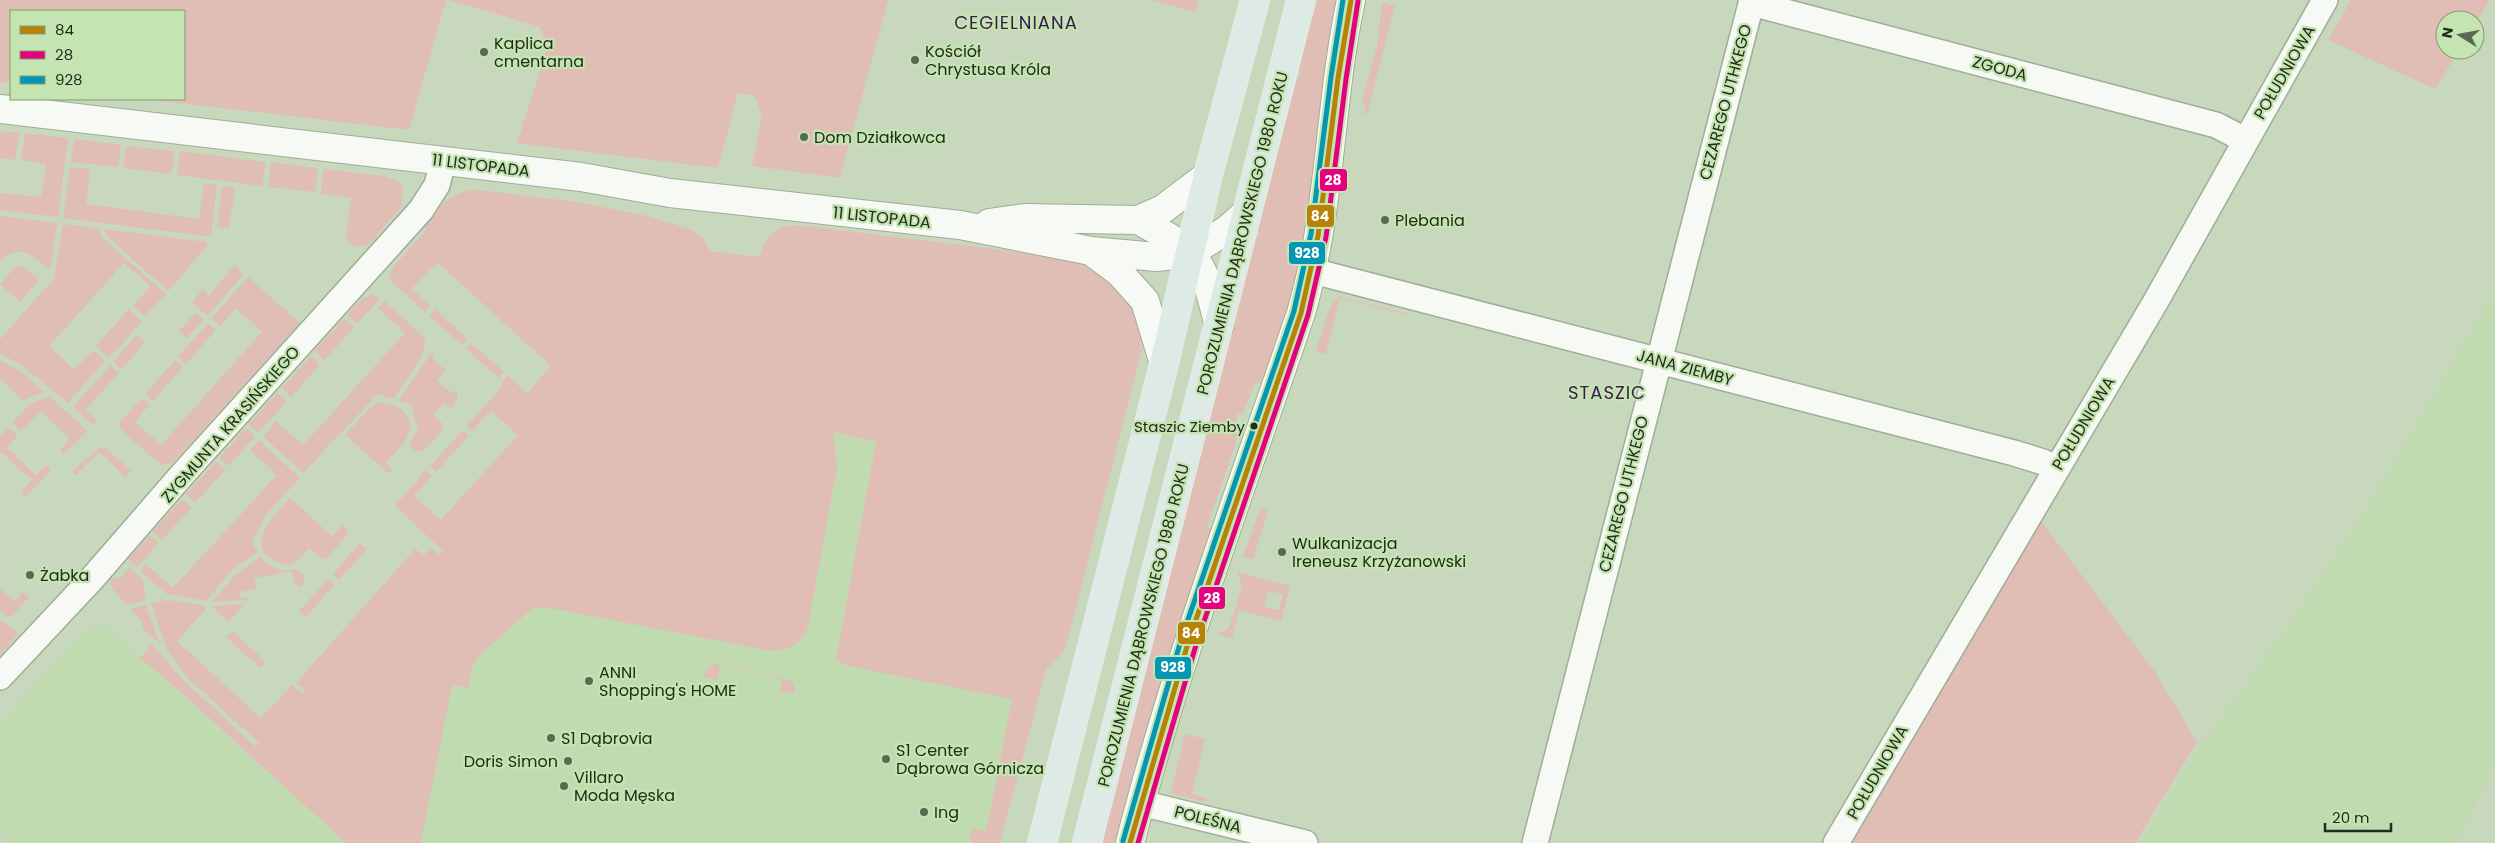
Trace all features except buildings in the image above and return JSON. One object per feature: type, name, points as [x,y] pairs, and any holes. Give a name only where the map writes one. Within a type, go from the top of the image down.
[{"type":"main road","points":[[1042,843],[1164,364],[1208,175],[1255,0]]},
{"type":"main road","name":"POROZUMIENIA DĄBROWSKIEGO 1980 ROKU","points":[[1088,843],[1301,0]]},
{"type":"main road","points":[[1029,843],[1060,773]]},
{"type":"street","points":[[1130,843],[1162,721],[1192,627],[1298,321],[1313,272],[1322,223],[1343,52],[1352,0]]},
{"type":"street","name":"POŁUDNIOWA","points":[[1836,843],[2156,301],[2325,0]]},
{"type":"street","name":"ZGODA","points":[[1752,1],[2216,125],[2245,140]]},
{"type":"street","name":"CEZAREGO UTHKEGO","points":[[1534,843],[1752,1]]},
{"type":"street","name":"11 LISTOPADA","points":[[0,109],[581,177],[670,193],[960,225],[1091,251],[1156,257],[1190,253]]},
{"type":"street","name":"ZYGMUNTA KRASIŃSKIEGO","points":[[0,678],[90,581],[181,476],[421,210],[437,185],[443,160]]},
{"type":"street","points":[[1138,220],[1164,209],[1208,175]]},
{"type":"street","points":[[1190,253],[1228,229],[1246,214]]},
{"type":"street","name":"11 LISTOPADA","points":[[960,225],[1024,218],[1138,220]]},
{"type":"street","points":[[1138,220],[1190,253],[1207,282],[1219,326]]},
{"type":"street","points":[[1091,251],[1119,272],[1145,301],[1164,364]]},
{"type":"street","name":"JANA ZIEMBY","points":[[1313,272],[2014,453],[2044,462],[2056,468]]},
{"type":"street","name":"POLEŚNA","points":[[1140,803],[1305,843]]},
{"type":"shaded area","points":[[0,0],[446,0],[409,130],[154,100],[185,100],[185,10],[10,10],[10,83],[0,82]]},
{"type":"shaded area","points":[[449,0],[888,0],[840,178],[752,166],[762,115],[755,96],[738,93],[718,168],[517,143],[547,49],[540,27]]},
{"type":"shaded area","points":[[1151,0],[1199,0],[1196,12]]},
{"type":"shaded area","points":[[1317,0],[1338,0],[1311,210],[1294,292],[1263,385],[1255,382],[1243,414],[1238,413],[1234,432],[1239,434],[1207,527],[1214,530],[1119,843],[1100,843],[1131,721],[1135,717],[1133,713],[1173,560],[1175,559],[1174,554],[1217,385],[1220,384],[1219,379],[1255,238],[1259,236],[1258,229],[1297,78],[1300,75],[1299,69]]},
{"type":"shaded area","points":[[2351,0],[2490,0],[2484,10],[2435,10],[2435,60],[2453,60],[2435,89],[2328,40]]},
{"type":"shaded area","points":[[1382,2],[1395,6],[1367,114],[1364,113],[1365,105],[1362,99],[1377,47]]},
{"type":"shaded area","points":[[0,131],[19,133],[15,160],[0,158]]},
{"type":"shaded area","points":[[25,133],[68,138],[58,217],[0,210],[0,193],[41,197],[46,164],[21,160]]},
{"type":"shaded area","points":[[74,139],[121,145],[118,167],[71,162]]},
{"type":"shaded area","points":[[126,146],[175,151],[171,174],[123,168]]},
{"type":"shaded area","points":[[180,151],[266,162],[262,186],[177,175]]},
{"type":"shaded area","points":[[271,162],[318,168],[315,192],[268,187]]},
{"type":"shaded area","points":[[70,167],[90,169],[86,204],[199,219],[204,183],[217,185],[211,237],[63,218]]},
{"type":"shaded area","points":[[323,169],[385,176],[401,183],[403,189],[402,206],[368,245],[355,247],[346,239],[351,198],[321,194]]},
{"type":"shaded area","points":[[222,186],[235,187],[229,228],[217,227]]},
{"type":"shaded area","points":[[473,189],[577,202],[647,216],[690,229],[702,237],[711,251],[760,257],[765,243],[776,230],[796,225],[1004,250],[1089,264],[1126,287],[1143,331],[1143,342],[1140,347],[1142,350],[1065,650],[1046,670],[1000,843],[975,843],[969,839],[973,829],[986,831],[1012,699],[848,666],[836,660],[876,442],[833,432],[837,468],[808,627],[798,643],[783,650],[770,651],[550,608],[534,607],[481,654],[473,665],[471,675],[468,676],[470,679],[468,688],[452,685],[421,843],[346,843],[176,688],[140,658],[152,644],[182,679],[256,747],[259,743],[188,678],[167,650],[151,603],[167,600],[203,605],[206,609],[177,641],[261,718],[292,685],[303,693],[306,691],[296,683],[415,549],[424,555],[431,548],[439,555],[443,551],[395,506],[426,470],[432,476],[414,496],[441,520],[518,435],[491,411],[472,431],[467,426],[504,384],[502,382],[507,375],[527,393],[551,366],[437,262],[412,289],[430,306],[425,312],[389,279],[393,267],[427,229],[422,225],[451,198]]},
{"type":"shaded area","points":[[0,216],[57,223],[51,268],[48,268],[25,252],[19,251],[7,256],[0,262]]},
{"type":"shaded area","points":[[63,224],[98,228],[103,238],[166,294],[145,316],[133,306],[150,286],[124,263],[49,346],[74,370],[93,350],[105,361],[68,403],[24,367],[0,353],[0,339],[54,279]]},
{"type":"shaded area","points":[[104,229],[207,242],[208,245],[168,291],[106,235]]},
{"type":"shaded area","points":[[235,265],[244,274],[207,316],[192,302],[203,289],[209,295]]},
{"type":"shaded area","points":[[16,266],[24,267],[39,280],[20,302],[0,284]]},
{"type":"shaded area","points":[[248,277],[300,323],[175,460],[171,464],[161,465],[120,429],[120,422],[142,398],[149,405],[135,422],[161,445],[262,332],[236,308],[220,326],[211,319]]},
{"type":"shaded area","points":[[2495,291],[2495,772],[2493,771],[2455,843],[2140,843],[2196,753],[2286,629],[2372,500]]},
{"type":"shaded area","points":[[372,295],[380,299],[357,324],[347,315],[362,299]]},
{"type":"shaded area","points":[[1339,297],[1406,313],[1406,315],[1340,298],[1326,354],[1316,351],[1330,307]]},
{"type":"shaded area","points":[[384,301],[424,337],[425,344],[420,360],[394,398],[384,397],[384,394],[372,396],[373,399],[303,473],[263,437],[276,421],[303,445],[405,333],[378,308]]},
{"type":"shaded area","points":[[129,309],[142,321],[109,358],[96,346]]},
{"type":"shaded area","points":[[435,309],[467,339],[462,345],[429,316]]},
{"type":"shaded area","points":[[195,313],[204,320],[187,338],[179,331]]},
{"type":"shaded area","points":[[344,319],[354,328],[324,360],[314,351]]},
{"type":"shaded area","points":[[208,323],[216,330],[186,364],[178,357]]},
{"type":"shaded area","points":[[137,335],[145,342],[122,369],[113,362]]},
{"type":"shaded area","points":[[471,343],[504,372],[499,378],[466,349]]},
{"type":"shaded area","points":[[432,352],[435,355],[432,359],[446,370],[437,381],[452,394],[457,388],[457,399],[452,409],[444,403],[433,415],[442,423],[443,430],[423,451],[416,451],[409,445],[415,433],[417,434],[418,422],[415,422],[412,412],[414,410],[406,401],[404,403],[399,400]]},
{"type":"shaded area","points":[[311,356],[320,365],[291,397],[282,388]]},
{"type":"shaded area","points":[[0,360],[22,372],[44,392],[23,400],[0,379]]},
{"type":"shaded area","points":[[175,360],[183,367],[153,401],[145,394]]},
{"type":"shaded area","points":[[110,365],[119,373],[85,410],[97,421],[93,425],[73,407]]},
{"type":"shaded area","points":[[278,393],[287,401],[258,433],[249,424]]},
{"type":"shaded area","points":[[49,396],[88,431],[64,454],[61,453],[61,449],[70,439],[41,411],[21,431],[12,423],[29,404]]},
{"type":"shaded area","points":[[377,403],[391,404],[403,410],[409,421],[410,428],[406,439],[386,463],[392,470],[389,474],[345,435]]},
{"type":"shaded area","points":[[8,427],[18,435],[7,448],[36,475],[46,465],[50,467],[50,471],[26,496],[23,495],[22,491],[32,480],[2,453],[0,455],[0,436]]},
{"type":"shaded area","points":[[246,428],[255,437],[228,466],[219,458]]},
{"type":"shaded area","points":[[463,430],[469,435],[436,472],[430,466]]},
{"type":"shaded area","points":[[830,432],[897,446],[1026,692],[985,843],[12,843],[0,832],[0,724],[88,626],[95,632],[102,624],[315,815],[507,598]]},
{"type":"shaded area","points":[[259,440],[300,478],[264,517],[256,536],[253,536],[254,548],[256,547],[258,552],[233,569],[206,601],[167,594],[140,571],[146,564],[173,588],[277,475],[250,450]]},
{"type":"shaded area","points":[[99,447],[107,449],[131,471],[125,477],[99,452],[76,475],[72,472]]},
{"type":"shaded area","points":[[216,462],[225,470],[195,503],[186,494]]},
{"type":"shaded area","points":[[290,498],[332,536],[344,524],[348,534],[326,559],[320,558],[309,548],[296,562],[286,565],[272,559],[264,552],[261,543],[263,534],[275,515]]},
{"type":"shaded area","points":[[182,499],[192,507],[162,540],[153,531]]},
{"type":"shaded area","points":[[1260,508],[1268,510],[1253,559],[1243,557]]},
{"type":"shaded area","points":[[2035,513],[2155,672],[2197,742],[2135,843],[1847,843]]},
{"type":"shaded area","points":[[150,535],[159,543],[137,567],[128,559]]},
{"type":"shaded area","points":[[360,543],[367,549],[339,580],[333,574]]},
{"type":"shaded area","points":[[261,556],[268,563],[281,570],[295,569],[304,576],[304,583],[300,587],[295,584],[292,571],[255,578],[256,589],[239,592],[240,598],[250,598],[247,600],[212,602],[235,575]]},
{"type":"shaded area","points":[[129,568],[143,580],[146,600],[127,605],[113,590],[109,579],[121,577]]},
{"type":"shaded area","points":[[1238,572],[1290,586],[1281,621],[1239,610],[1232,638],[1216,634],[1229,628],[1242,587]],"holes":[[[1268,591],[1283,594],[1279,610],[1264,607]]]},
{"type":"shaded area","points":[[328,579],[334,585],[306,617],[299,611]]},
{"type":"shaded area","points":[[0,589],[14,601],[23,592],[29,597],[12,616],[6,616],[0,610]]},
{"type":"shaded area","points":[[244,604],[229,622],[211,606]]},
{"type":"shaded area","points":[[146,605],[160,644],[141,627],[144,623],[130,609]]},
{"type":"shaded area","points":[[4,621],[18,634],[0,655],[0,622]]},
{"type":"shaded area","points":[[232,631],[266,662],[260,668],[226,637]]},
{"type":"shaded area","points":[[714,664],[785,678],[794,684],[795,693],[780,692],[782,678],[720,666],[717,680],[704,677],[705,671]]},
{"type":"shaded area","points":[[1185,734],[1205,739],[1192,794],[1207,798],[1206,802],[1176,795],[1171,791]]},
{"type":"transit line","name":"928","points":[[1123,841],[1181,640],[1294,311],[1311,234],[1343,0]]},
{"type":"transit line","name":"84","points":[[1130,843],[1188,643],[1301,313],[1318,236],[1338,78],[1351,0]]},
{"type":"transit line","name":"28","points":[[1138,843],[1196,645],[1308,315],[1326,237],[1358,1]]},
{"type":"place","name":"Kaplica cmentarna","points":[[484,52]]},
{"type":"place","name":"Kościół Chrystusa Króla","points":[[915,60]]},
{"type":"place","name":"Dom Działkowca","points":[[804,137]]},
{"type":"place","name":"Plebania","points":[[1385,220]]},
{"type":"place","name":"Staszic Ziemby","points":[[1254,426]]},
{"type":"place","name":"Wulkanizacja Ireneusz Krzyżanowski","points":[[1282,552]]},
{"type":"place","name":"Żabka","points":[[30,575]]},
{"type":"place","name":"ANNI Shopping's HOME","points":[[589,681]]},
{"type":"place","name":"S1 Dąbrovia","points":[[551,738]]},
{"type":"place","name":"S1 Center Dąbrowa Górnicza","points":[[886,759]]},
{"type":"place","name":"Doris Simon","points":[[568,761]]},
{"type":"place","name":"Villaro Moda Męska","points":[[564,786]]},
{"type":"place","name":"Ing","points":[[924,812]]},
{"type":"district","name":"CEGIELNIANA","points":[[1016,23]]},
{"type":"district","name":"STASZIC","points":[[1607,393]]}]
